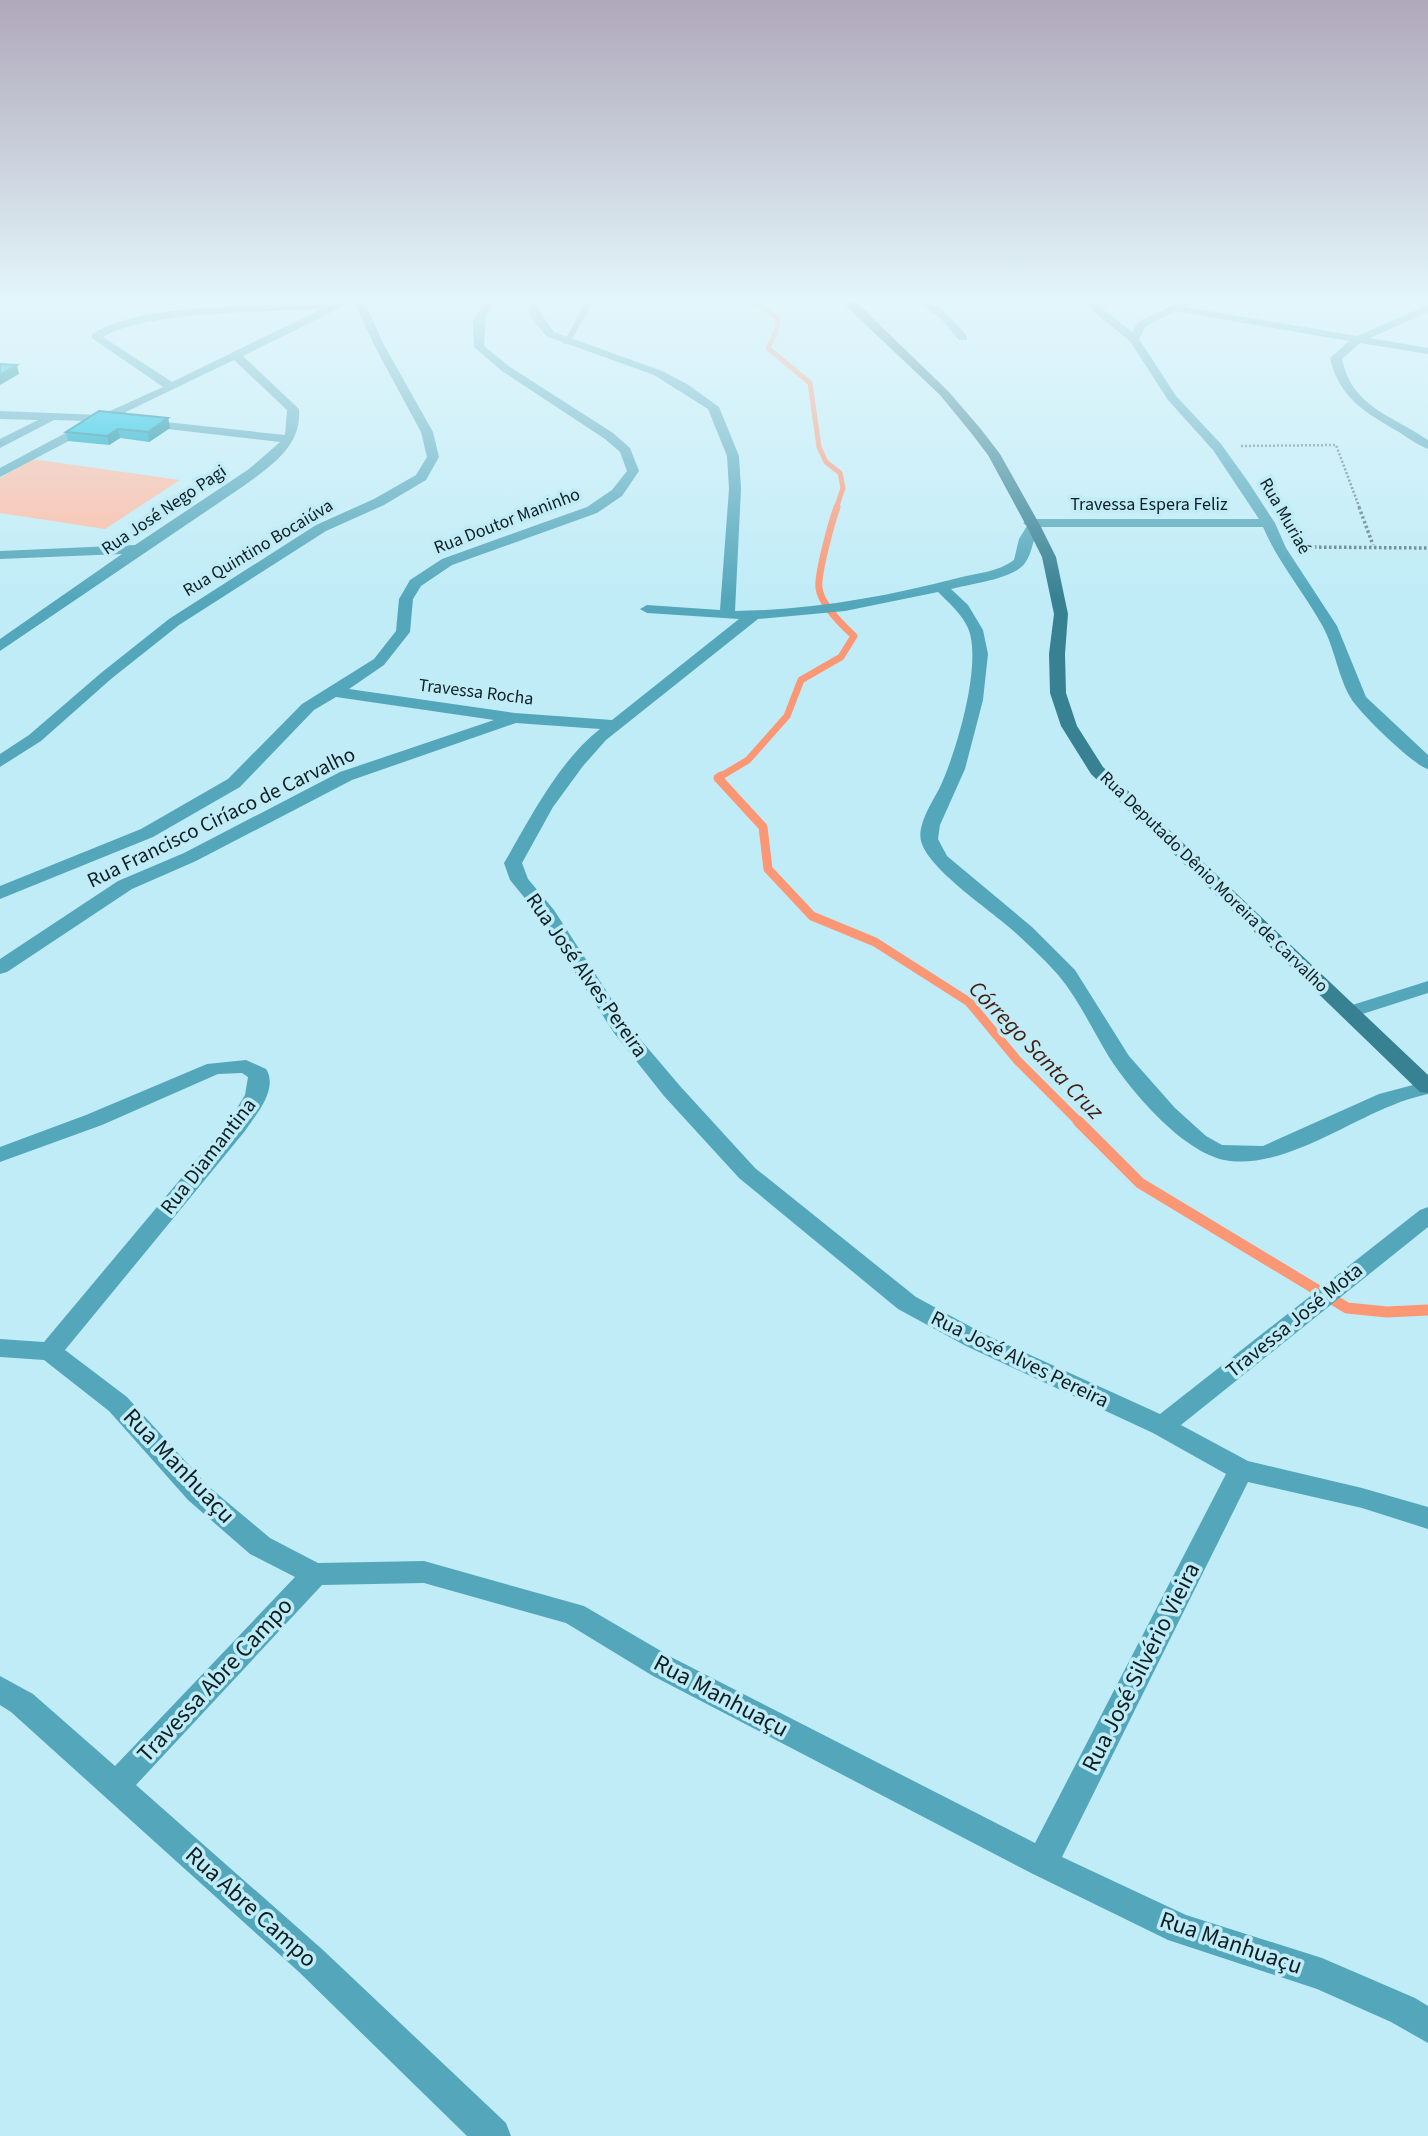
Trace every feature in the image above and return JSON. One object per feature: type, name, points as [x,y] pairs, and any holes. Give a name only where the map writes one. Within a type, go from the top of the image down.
[{"type":"street","points":[[0,473],[145,399]]},
{"type":"street","points":[[0,415],[103,418],[289,439],[295,423],[293,409],[282,399]]},
{"type":"street","name":"Rua Quintino Bocaiúva","points":[[0,762],[35,738],[106,676],[174,622],[321,528],[379,502],[421,477],[433,457],[427,432],[409,399]]},
{"type":"street","name":"Rua Doutor Maninho","points":[[0,893],[147,833],[234,783],[308,707],[379,662],[402,632],[406,621],[406,599],[415,583],[447,562],[592,510],[617,493],[633,471],[626,451],[609,436],[552,399]]},
{"type":"street","points":[[701,399],[713,407],[733,456],[735,489],[727,615]]},
{"type":"street","name":"Rua Deputado Dênio Moreira de Carvalho","points":[[949,399],[994,454],[1049,557],[1060,614],[1058,692],[1069,726],[1082,749],[1119,793],[1428,1087]]},
{"type":"street","name":"Rua Muriaé","points":[[1173,399],[1217,447],[1268,523],[1279,548],[1330,626],[1360,699],[1428,764]]},
{"type":"street","points":[[1356,399],[1363,408],[1428,444]]},
{"type":"street","points":[[0,444],[52,417]]},
{"type":"street","name":"Rua José Nego Pagi","points":[[0,646],[51,607],[231,486],[289,439]]},
{"type":"street","name":"Travessa Espera Feliz","points":[[1032,525],[1268,523]]},
{"type":"street","points":[[647,609],[754,615],[856,606],[941,587],[1014,566],[1021,560],[1025,540],[1032,525]]},
{"type":"street","points":[[0,555],[138,549]]},
{"type":"street","points":[[941,587],[963,608],[976,630],[980,654],[975,700],[957,769],[931,825],[929,839],[939,859],[1026,931],[1068,974],[1121,1059],[1167,1113],[1198,1141],[1216,1151],[1232,1154],[1266,1153],[1387,1099],[1428,1087]]},
{"type":"street","name":"Rua José Alves Pereira","points":[[754,615],[615,725],[577,762],[540,815],[513,863],[519,880],[545,910],[621,1029],[672,1091],[747,1173],[907,1303],[975,1340],[1162,1426],[1241,1470],[1362,1498],[1428,1518]]},
{"type":"street","name":"Travessa Rocha","points":[[334,692],[515,718],[615,725]]},
{"type":"street","name":"Rua Francisco Ciríaco de Carvalho","points":[[0,968],[125,885],[202,851],[346,776],[515,718]]},
{"type":"street","points":[[1350,1012],[1428,987]]},
{"type":"street","name":"Rua Diamantina","points":[[0,1155],[94,1121],[214,1068],[246,1066],[259,1073],[260,1084],[256,1099],[237,1126],[50,1351]]},
{"type":"street","name":"Travessa José Mota","points":[[1162,1426],[1428,1215]]},
{"type":"street","points":[[0,1348],[50,1351]]},
{"type":"street","name":"Rua Manhuaçu","points":[[50,1351],[118,1404],[198,1493],[260,1546],[315,1574],[424,1572],[574,1614],[663,1667],[1042,1863],[1180,1929],[1322,1974],[1403,2010],[1428,2026]]},
{"type":"street","name":"Rua José Silvério Vieira","points":[[1042,1863],[1241,1470]]},
{"type":"street","name":"Travessa Abre Campo","points":[[116,1786],[315,1574]]},
{"type":"street","name":"Rua Abre Campo","points":[[0,1689],[22,1703],[311,1961],[493,2136]]},
{"type":"path","points":[[1217,447],[1336,445],[1373,545]]},
{"type":"path","points":[[1279,548],[1373,545],[1428,548]]},
{"type":"shaded area","points":[[32,459],[180,480],[105,529],[0,513],[0,478]]},
{"type":"building","points":[[99,411],[168,418],[148,432],[118,429],[107,436],[66,432]]},
{"type":"waterway","name":"Córrego Santa Cruz","points":[[812,399],[819,447],[826,462],[840,473],[843,488],[836,509]]},
{"type":"waterway","name":"Córrego Santa Cruz","points":[[718,778],[748,760],[787,716],[801,680],[841,657],[854,636],[828,608],[819,588],[822,560],[837,507]]},
{"type":"waterway","name":"Córrego Santa Cruz","points":[[718,778],[763,827],[768,869],[812,916],[875,942],[969,1002],[1018,1061],[1140,1183],[1347,1308],[1387,1312],[1428,1310]]}]
